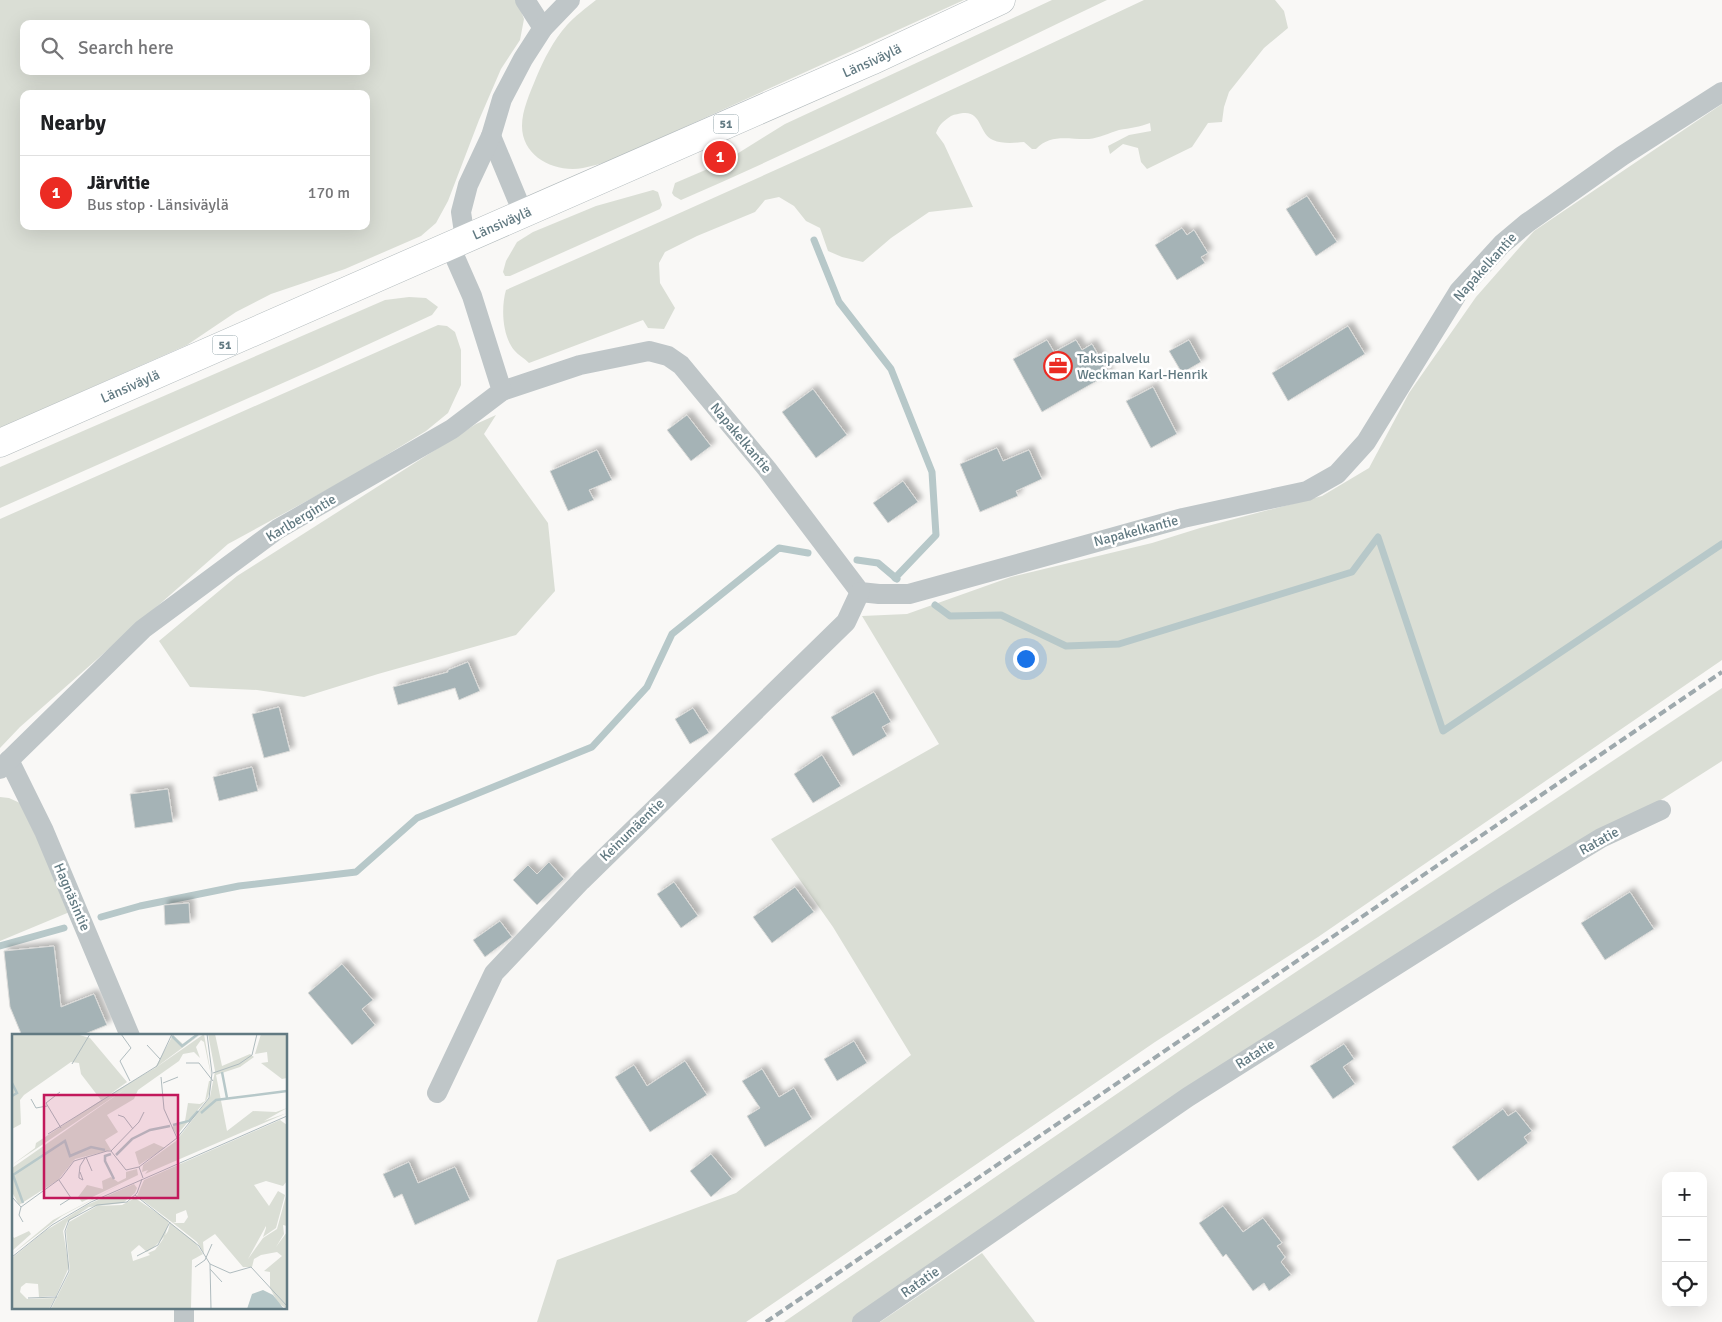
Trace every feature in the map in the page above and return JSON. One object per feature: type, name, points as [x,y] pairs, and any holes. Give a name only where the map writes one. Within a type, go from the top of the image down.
[{"type":"main road","name":"Länsiväylä","points":[[0,443],[870,61],[1002,0]]},
{"type":"street","points":[[525,0],[543,28]]},
{"type":"street","points":[[502,391],[457,242],[461,212],[468,185],[491,136],[502,99],[523,59],[543,28],[570,0]]},
{"type":"street","name":"Napakelkantie","points":[[502,391],[580,365],[648,351],[668,356],[680,365],[767,469],[860,592],[909,594],[1183,518],[1307,491],[1337,474],[1366,442],[1459,290],[1502,244],[1527,223],[1622,156],[1722,92]]},
{"type":"street","points":[[491,136],[523,213]]},
{"type":"street","name":"Karlbergintie","points":[[5,764],[143,629],[278,530],[452,430],[502,391]]},
{"type":"street","name":"Keinumäentie","points":[[437,1093],[494,973],[580,881],[846,622],[860,592]]},
{"type":"street","name":"Hagnäsintie","points":[[5,764],[44,831],[129,1034]]},
{"type":"street","name":"Ratatie","points":[[862,1322],[1188,1097],[1504,897],[1601,838],[1661,810]]},
{"type":"shaded area","points":[[0,0],[517,0],[524,19],[520,40],[501,69],[448,201],[436,223],[421,236],[345,269],[271,294],[236,312],[187,345],[0,428]]},
{"type":"shaded area","points":[[596,0],[964,0],[612,160],[583,168],[562,168],[542,160],[528,146],[523,137],[523,114],[536,78],[553,44],[570,22]]},
{"type":"shaded area","points":[[1052,0],[1107,0],[842,127],[681,200],[672,193],[675,183],[724,162],[785,124]]},
{"type":"shaded area","points":[[1144,0],[1275,0],[1284,11],[1288,28],[1264,48],[1229,92],[1222,122],[1208,123],[1192,147],[1147,169],[1141,162],[1138,148],[1123,144],[1110,154],[1108,146],[1129,135],[1151,131],[1150,123],[1119,130],[1100,137],[1054,139],[1036,149],[1032,149],[1024,142],[1004,143],[993,140],[988,137],[977,119],[969,113],[954,115],[942,123],[936,133],[944,144],[973,207],[929,212],[891,238],[863,262],[842,257],[828,251],[820,228],[806,221],[794,206],[779,197],[765,200],[755,212],[697,236],[665,252],[659,263],[660,283],[675,308],[664,329],[648,328],[643,320],[529,363],[510,344],[504,321],[503,304],[506,290],[826,147]]},
{"type":"shaded area","points":[[1722,104],[1722,660],[1318,937],[1155,1042],[746,1322],[537,1322],[557,1260],[736,1193],[911,1055],[833,927],[771,839],[939,744],[862,616],[907,614],[1011,577],[1152,543],[1200,528],[1322,496],[1369,468],[1409,393],[1476,297],[1534,231]]},
{"type":"shaded area","points":[[653,190],[658,192],[662,205],[660,209],[510,276],[505,276],[503,272],[506,261],[517,242],[533,232],[596,206]]},
{"type":"shaded area","points":[[409,297],[426,298],[438,307],[432,315],[319,367],[0,508],[0,467],[385,300]]},
{"type":"shaded area","points":[[438,325],[447,326],[455,332],[461,350],[461,385],[448,413],[426,431],[347,479],[228,544],[20,727],[0,748],[0,519]]},
{"type":"shaded area","points":[[496,415],[484,434],[548,523],[555,591],[516,635],[304,697],[257,690],[190,687],[159,641],[237,576],[476,424]]},
{"type":"shaded area","points":[[1722,688],[1722,761],[1653,805],[1598,836],[862,1322],[784,1322],[1245,1006]]},
{"type":"shaded area","points":[[0,797],[9,798],[20,803],[72,911],[0,941]]},
{"type":"shaded area","points":[[982,1253],[1035,1322],[880,1322]]},
{"type":"building","points":[[1307,196],[1337,242],[1316,256],[1286,209]]},
{"type":"building","points":[[1182,228],[1187,235],[1194,230],[1208,253],[1201,257],[1205,263],[1177,280],[1155,245]]},
{"type":"building","points":[[1348,326],[1365,354],[1288,401],[1272,373]]},
{"type":"building","points":[[1047,340],[1054,352],[1076,340],[1082,350],[1092,344],[1109,374],[1042,412],[1013,359]]},
{"type":"building","points":[[1189,340],[1201,362],[1182,373],[1169,351]]},
{"type":"building","points":[[1153,387],[1177,434],[1151,448],[1126,401]]},
{"type":"building","points":[[813,389],[847,435],[816,458],[782,412]]},
{"type":"building","points":[[687,415],[711,446],[691,461],[667,430]]},
{"type":"building","points":[[997,448],[1003,461],[1029,450],[1042,479],[1016,491],[1018,496],[980,512],[960,464]]},
{"type":"building","points":[[597,450],[612,480],[589,490],[594,500],[568,511],[550,471]]},
{"type":"building","points":[[903,481],[918,502],[888,523],[873,503]]},
{"type":"building","points":[[468,662],[480,691],[459,700],[455,688],[398,705],[393,687],[448,672],[448,670]]},
{"type":"building","points":[[874,692],[891,722],[882,727],[887,736],[853,756],[831,717]]},
{"type":"building","points":[[279,707],[290,751],[264,758],[252,714]]},
{"type":"building","points":[[693,708],[709,733],[690,744],[675,719]]},
{"type":"building","points":[[822,755],[841,786],[813,803],[794,774]]},
{"type":"building","points":[[252,767],[258,791],[219,801],[213,777]]},
{"type":"building","points":[[168,789],[173,822],[135,828],[130,794]]},
{"type":"building","points":[[549,862],[564,879],[537,905],[513,880],[528,865],[537,874]]},
{"type":"building","points":[[674,882],[698,916],[681,928],[657,894]]},
{"type":"building","points":[[795,887],[814,912],[772,943],[753,917]]},
{"type":"building","points":[[1630,892],[1654,929],[1605,960],[1581,923]]},
{"type":"building","points":[[189,903],[190,923],[165,925],[164,905]]},
{"type":"building","points":[[500,921],[512,937],[485,957],[473,940]]},
{"type":"building","points":[[54,946],[61,1007],[94,994],[107,1025],[85,1034],[21,1034],[10,1007],[4,951]]},
{"type":"building","points":[[342,964],[373,1000],[362,1009],[375,1025],[352,1045],[308,993]]},
{"type":"building","points":[[854,1041],[867,1063],[837,1081],[824,1059]]},
{"type":"building","points":[[1344,1044],[1354,1059],[1343,1067],[1355,1084],[1333,1099],[1310,1066]]},
{"type":"building","points":[[685,1061],[707,1095],[650,1132],[615,1077],[634,1065],[647,1086]]},
{"type":"building","points":[[762,1069],[779,1097],[794,1088],[812,1119],[765,1147],[747,1116],[760,1108],[742,1081]]},
{"type":"building","points":[[1503,1109],[1508,1116],[1516,1111],[1532,1131],[1524,1137],[1528,1143],[1478,1181],[1452,1147]]},
{"type":"building","points":[[711,1154],[732,1179],[711,1197],[690,1171]]},
{"type":"building","points":[[409,1162],[418,1183],[455,1167],[470,1200],[415,1225],[402,1194],[394,1198],[383,1174]]},
{"type":"building","points":[[1223,1206],[1243,1232],[1263,1218],[1282,1243],[1277,1246],[1285,1257],[1281,1262],[1291,1275],[1269,1291],[1264,1283],[1253,1291],[1226,1254],[1223,1257],[1199,1223]]},
{"type":"waterway","points":[[814,240],[839,302],[891,369],[932,472],[936,535],[895,578]]},
{"type":"waterway","points":[[935,605],[950,616],[1001,615],[1066,646],[1119,644],[1352,572],[1378,537],[1443,731],[1722,544]]},
{"type":"waterway","points":[[101,917],[140,906],[239,886],[356,872],[417,818],[592,747],[647,687],[672,634],[779,548],[808,553]]},
{"type":"waterway","points":[[857,560],[878,563],[897,579]]},
{"type":"waterway","points":[[0,946],[64,928]]},
{"type":"railway","points":[[766,1322],[1722,672]]},
{"type":"place","name":"Järvitie","points":[[720,157]]},
{"type":"place","name":"Taksipalvelu Weckman Karl-Henrik","points":[[1058,366]]}]
